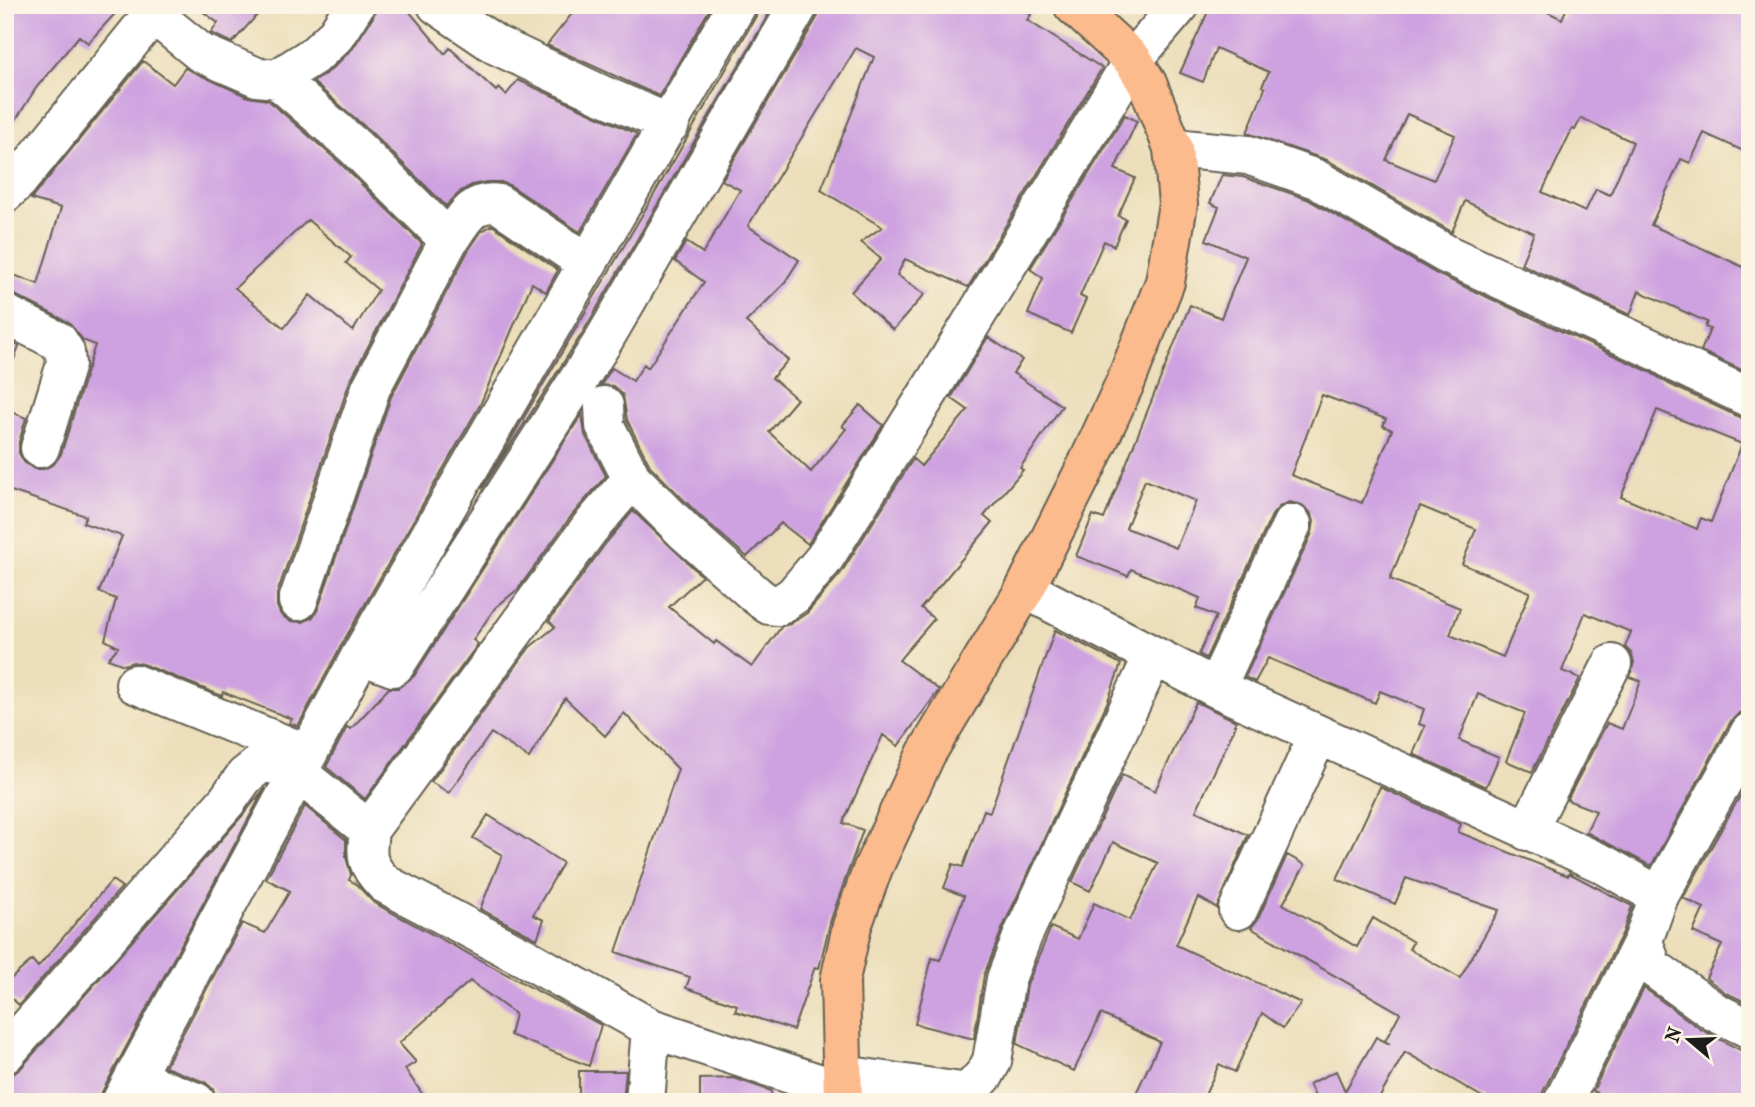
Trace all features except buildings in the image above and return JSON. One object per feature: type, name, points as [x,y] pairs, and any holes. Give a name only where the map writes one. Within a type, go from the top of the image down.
[{"type":"highway","points":[[843,1089],[840,980],[852,926],[873,868],[926,754],[1025,589],[1088,463],[1126,381],[1165,282],[1178,204],[1173,148],[1147,83],[1133,60],[1073,5]]},
{"type":"street","points":[[277,79],[316,54],[335,36],[355,5]]},
{"type":"street","points":[[437,5],[496,45],[670,124]]},
{"type":"street","points":[[196,1102],[128,1090],[361,655],[737,5]]},
{"type":"street","points":[[361,655],[387,666],[393,667],[396,664],[602,344],[799,5]]},
{"type":"street","points":[[604,406],[605,426],[632,479],[685,532],[769,605],[778,606],[794,595],[824,559],[1133,60],[1180,5]]},
{"type":"street","points":[[5,193],[26,172],[151,9],[201,53],[257,77],[277,79],[355,147],[449,240]]},
{"type":"street","points":[[1173,148],[1248,155],[1316,178],[1446,254],[1750,398]]},
{"type":"street","points":[[298,601],[371,388],[449,240],[477,206],[486,202],[499,204],[587,262]]},
{"type":"street","points":[[5,314],[58,341],[65,352],[66,364],[40,448]]},
{"type":"street","points":[[632,479],[589,529],[369,830],[366,853],[370,868],[385,884],[523,956],[651,1028],[843,1089],[968,1093],[985,1074],[992,1061],[1006,979],[1023,935],[1153,656]]},
{"type":"street","points":[[1216,688],[1292,524]]},
{"type":"street","points":[[1025,589],[1216,688],[1603,864],[1659,896]]},
{"type":"street","points":[[1527,831],[1612,664]]},
{"type":"street","points":[[135,684],[303,764],[369,830]]},
{"type":"street","points":[[1563,1102],[1643,941],[1659,896],[1750,732]]},
{"type":"street","points":[[1238,910],[1318,735]]},
{"type":"street","points":[[5,1054],[227,802],[245,776],[264,761],[303,764]]},
{"type":"street","points":[[1643,941],[1652,967],[1715,1012],[1750,1029]]},
{"type":"street","points":[[645,1102],[651,1028]]}]
